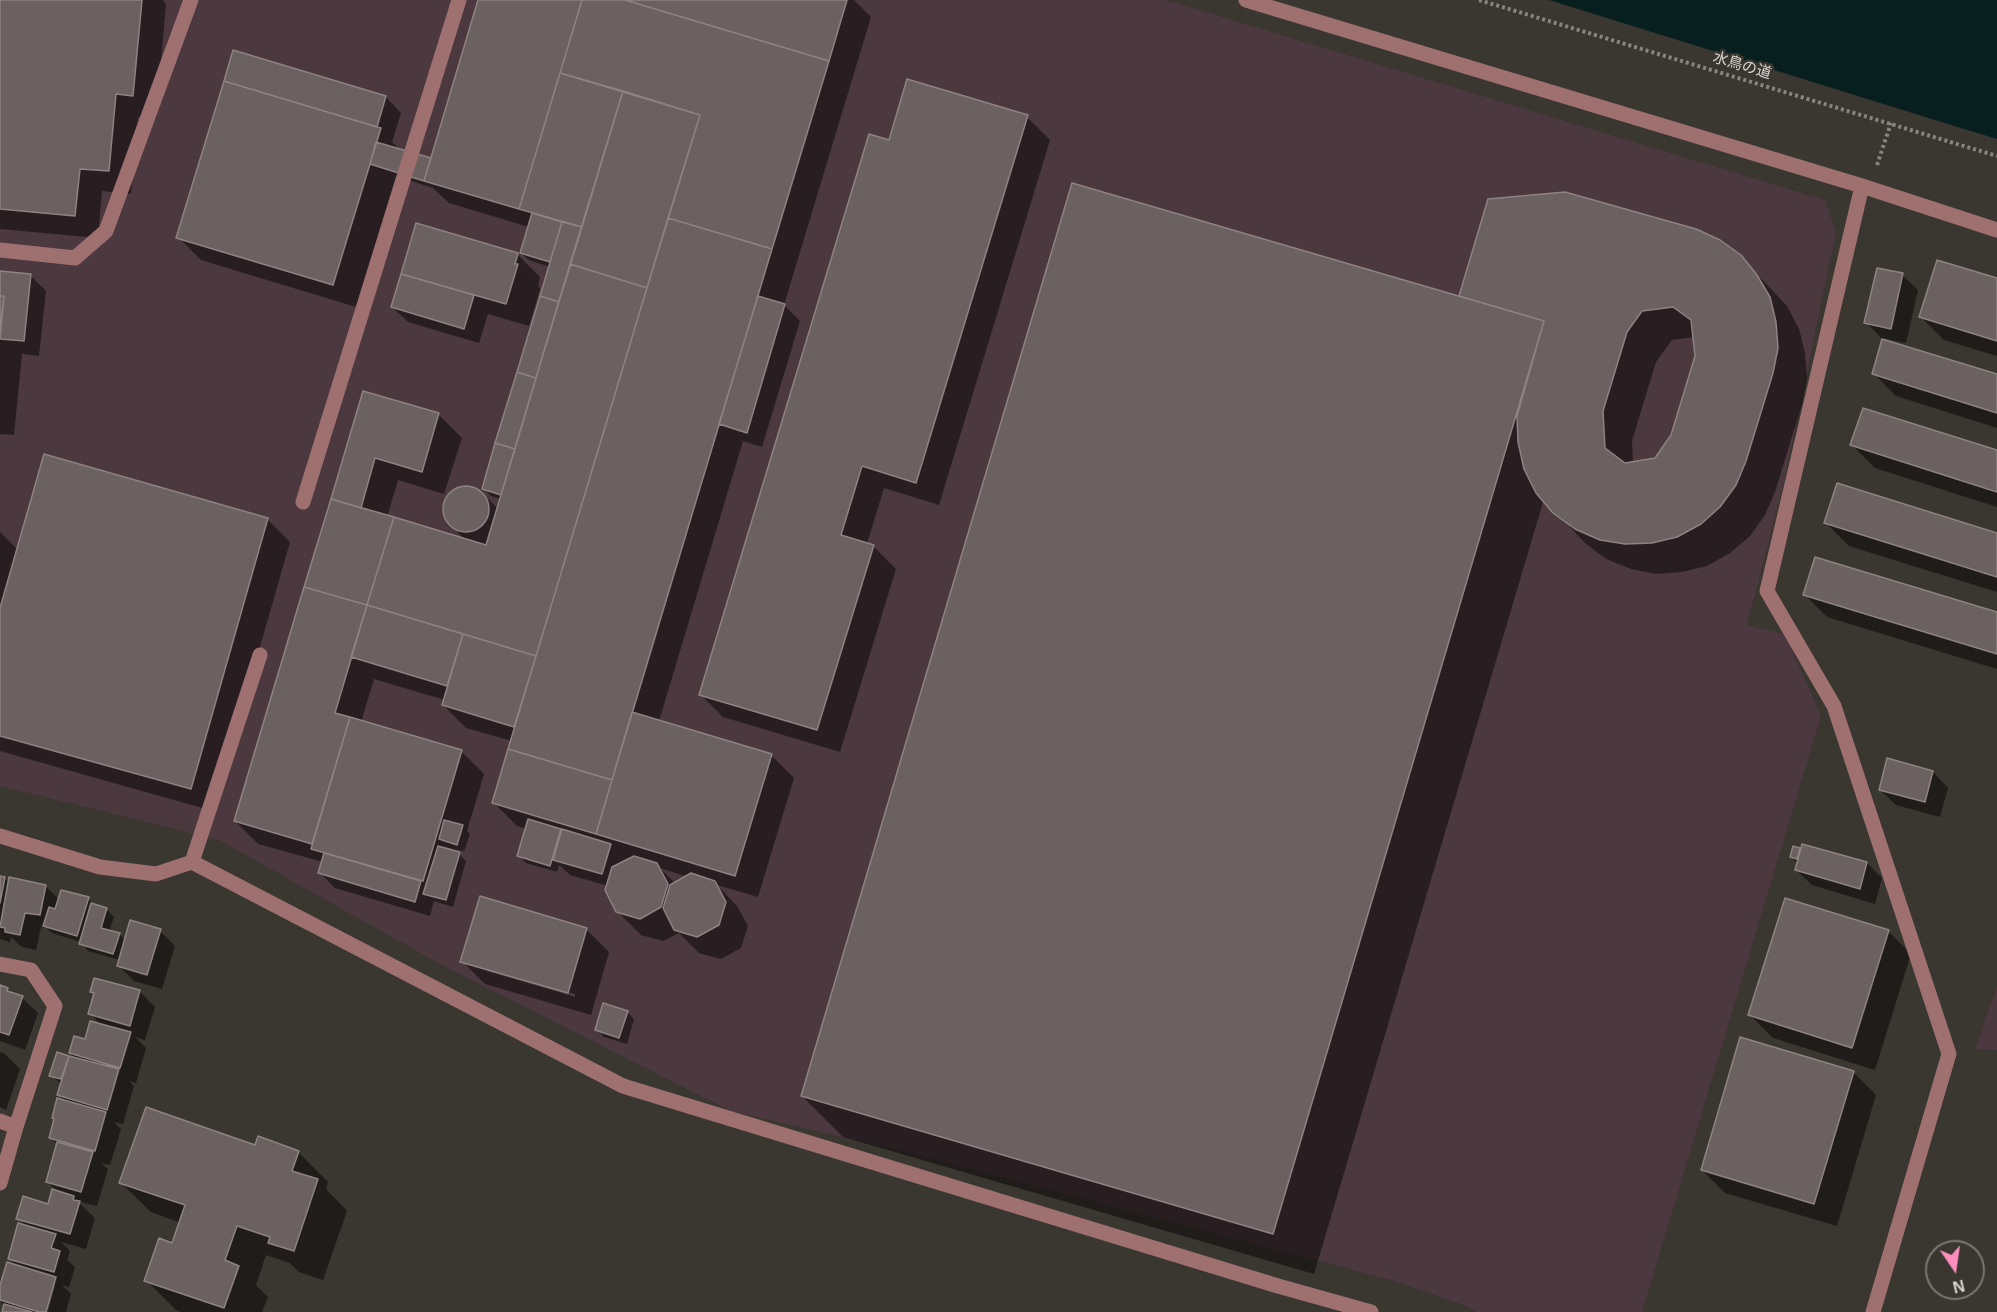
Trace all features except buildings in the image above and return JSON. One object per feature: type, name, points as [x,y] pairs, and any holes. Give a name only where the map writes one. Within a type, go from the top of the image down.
[{"type":"street","points":[[0,250],[75,258],[106,231],[191,0]]},
{"type":"street","points":[[303,502],[459,0]]},
{"type":"street","points":[[1246,0],[1862,186],[1997,230]]},
{"type":"street","points":[[1862,186],[1767,591],[1834,706],[1949,1054],[1873,1312]]},
{"type":"street","points":[[192,862],[260,655]]},
{"type":"street","points":[[0,836],[100,867],[156,874],[192,862],[623,1086],[1267,1283],[1371,1312]]},
{"type":"street","points":[[0,964],[31,970],[55,1006],[0,1183]]},
{"type":"street","points":[[0,1121],[16,1127]]},
{"type":"path","name":"水鳥の道","points":[[1479,0],[1997,156]]},
{"type":"path","points":[[1877,167],[1891,123]]},
{"type":"shaded area","points":[[0,0],[1166,0],[1825,200],[1836,232],[1784,482],[1747,625],[1785,634],[1821,716],[1642,1312],[1476,1312],[1467,1306],[1391,1280],[910,1153],[731,1111],[438,963],[219,840],[0,786]]},
{"type":"shaded area","points":[[1997,986],[1997,1050],[1975,1049]]},
{"type":"water","points":[[1549,0],[1997,0],[1997,139],[1964,129]]}]
